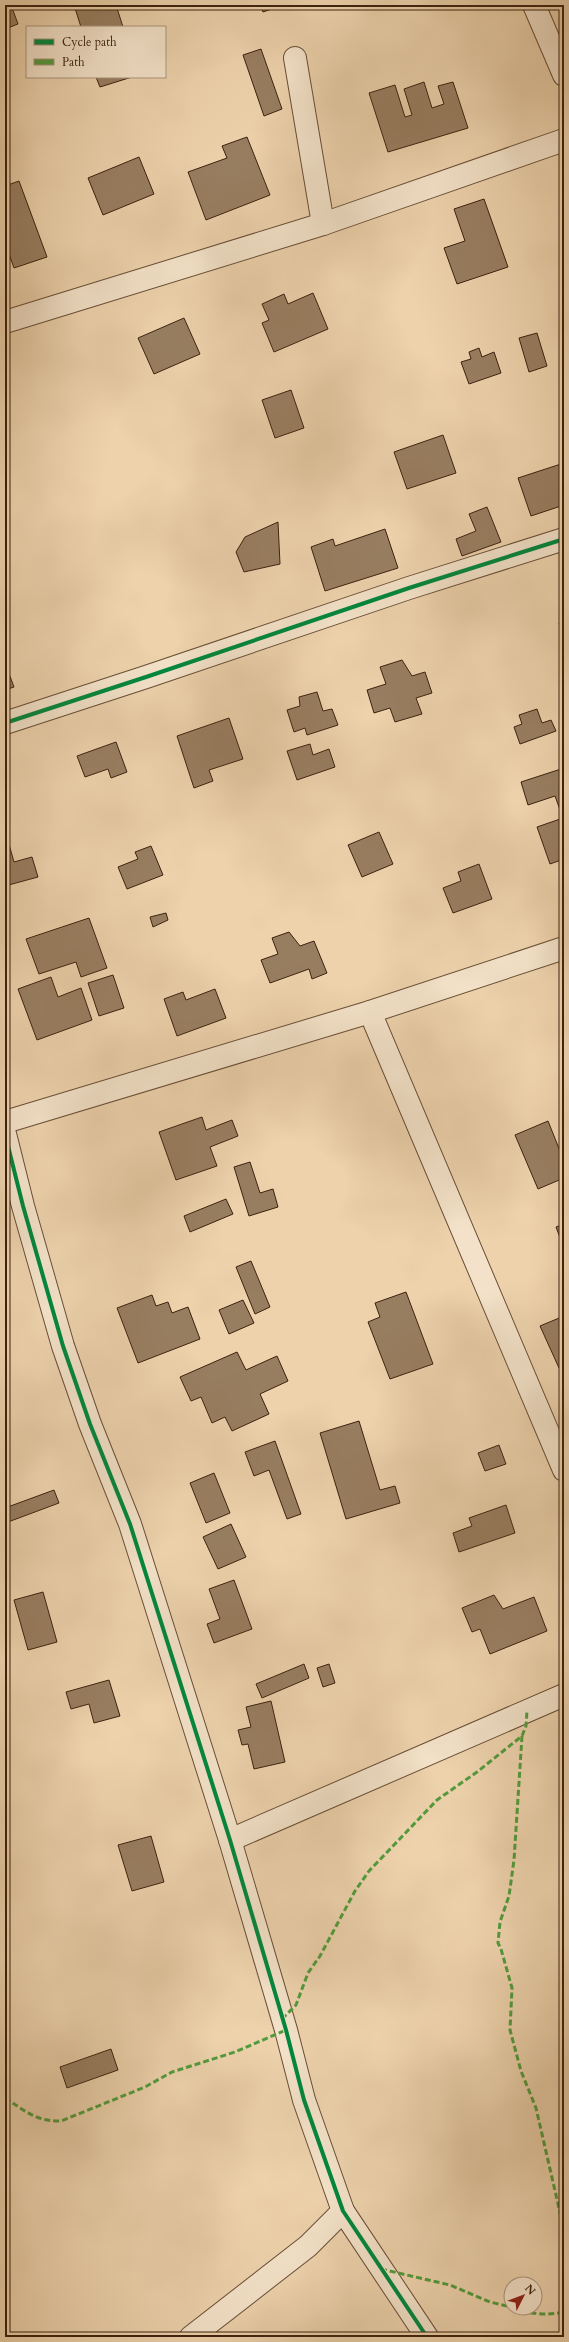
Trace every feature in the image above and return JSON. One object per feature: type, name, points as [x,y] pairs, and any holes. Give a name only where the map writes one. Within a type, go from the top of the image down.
[{"type":"street","points":[[534,5],[564,75]]},
{"type":"street","points":[[295,58],[323,224]]},
{"type":"street","points":[[5,322],[323,224],[564,140]]},
{"type":"street","points":[[5,722],[146,678],[409,588],[564,539]]},
{"type":"street","points":[[5,1122],[370,1012],[564,948]]},
{"type":"street","points":[[370,1012],[564,1470]]},
{"type":"street","points":[[5,1134],[23,1206],[63,1346],[90,1424],[130,1524],[230,1840],[286,2030],[304,2100],[344,2211],[427,2337]]},
{"type":"street","points":[[230,1840],[564,1695]]},
{"type":"street","points":[[192,2337],[308,2246],[344,2211]]},
{"type":"building","points":[[5,5],[11,5],[18,24],[5,29]]},
{"type":"building","points":[[74,5],[116,5],[123,26],[81,26]]},
{"type":"building","points":[[260,5],[283,5],[263,12]]},
{"type":"building","points":[[261,49],[282,109],[264,116],[243,55]]},
{"type":"building","points":[[96,78],[129,78],[100,87]]},
{"type":"building","points":[[424,82],[432,108],[444,104],[438,86],[453,82],[468,128],[388,152],[369,93],[395,85],[405,117],[412,115],[404,89]]},
{"type":"building","points":[[247,137],[270,195],[206,220],[188,172],[227,158],[222,146]]},
{"type":"building","points":[[139,157],[154,194],[103,215],[88,178]]},
{"type":"building","points":[[19,181],[47,257],[14,268],[5,243],[5,186]]},
{"type":"building","points":[[484,199],[508,267],[457,284],[444,248],[465,241],[454,209]]},
{"type":"building","points":[[313,293],[328,329],[274,352],[262,323],[269,320],[262,304],[284,294],[288,304]]},
{"type":"building","points":[[184,318],[200,354],[154,374],[138,338]]},
{"type":"building","points":[[537,333],[547,366],[529,372],[519,338]]},
{"type":"building","points":[[479,348],[482,357],[494,352],[501,373],[469,384],[461,362],[471,359],[469,352]]},
{"type":"building","points":[[291,390],[304,428],[275,438],[262,400]]},
{"type":"building","points":[[443,435],[456,473],[407,489],[394,452]]},
{"type":"building","points":[[564,463],[564,505],[531,516],[518,478]]},
{"type":"building","points":[[487,507],[501,542],[462,556],[456,539],[476,531],[469,514]]},
{"type":"building","points":[[278,522],[280,564],[244,572],[236,552],[245,537]]},
{"type":"building","points":[[385,529],[398,568],[325,591],[311,547],[333,539],[335,546]]},
{"type":"building","points":[[564,621],[564,636],[559,623]]},
{"type":"building","points":[[402,660],[412,676],[425,672],[432,693],[416,698],[422,714],[395,722],[390,708],[374,713],[367,690],[386,684],[380,667]]},
{"type":"building","points":[[5,663],[14,687],[5,690]]},
{"type":"building","points":[[317,692],[323,711],[332,709],[338,725],[307,735],[305,728],[294,732],[287,710],[300,706],[299,697]]},
{"type":"building","points":[[537,709],[542,723],[551,720],[556,731],[520,744],[514,727],[522,724],[519,715]]},
{"type":"building","points":[[229,718],[243,759],[209,770],[213,781],[194,788],[177,736]]},
{"type":"building","points":[[116,742],[127,772],[111,778],[108,769],[85,777],[77,756]]},
{"type":"building","points":[[310,744],[313,755],[329,749],[335,767],[297,780],[287,751]]},
{"type":"building","points":[[564,768],[564,859],[550,864],[537,827],[563,818],[555,796],[528,805],[521,782]]},
{"type":"building","points":[[5,830],[14,862],[32,857],[38,877],[5,886]]},
{"type":"building","points":[[379,832],[393,864],[362,877],[348,845]]},
{"type":"building","points":[[151,846],[163,875],[127,889],[118,867],[138,859],[135,852]]},
{"type":"building","points":[[479,864],[492,899],[453,913],[443,888],[461,881],[458,872]]},
{"type":"building","points":[[166,913],[168,920],[153,927],[150,917]]},
{"type":"building","points":[[89,918],[107,968],[81,977],[76,962],[39,974],[26,939]]},
{"type":"building","points":[[289,932],[300,946],[314,941],[327,973],[312,979],[309,969],[270,983],[261,960],[278,954],[272,938]]},
{"type":"building","points":[[113,975],[124,1008],[99,1016],[88,983]]},
{"type":"building","points":[[51,977],[58,997],[81,988],[92,1020],[37,1040],[18,989]]},
{"type":"building","points":[[215,989],[226,1018],[177,1036],[164,999],[183,992],[186,1000]]},
{"type":"building","points":[[202,1117],[206,1130],[232,1120],[238,1136],[210,1147],[217,1166],[176,1180],[159,1132]]},
{"type":"building","points":[[548,1121],[564,1161],[564,1178],[538,1189],[515,1135]]},
{"type":"building","points":[[250,1162],[260,1193],[273,1189],[278,1207],[249,1216],[234,1167]]},
{"type":"building","points":[[226,1199],[233,1214],[190,1232],[184,1216]]},
{"type":"building","points":[[564,1224],[564,1248],[556,1227]]},
{"type":"building","points":[[251,1261],[270,1307],[255,1314],[236,1267]]},
{"type":"building","points":[[406,1292],[433,1364],[390,1379],[368,1322],[380,1317],[375,1303]]},
{"type":"building","points":[[152,1295],[156,1306],[168,1302],[172,1313],[188,1307],[200,1339],[138,1363],[117,1308]]},
{"type":"building","points":[[243,1300],[254,1323],[229,1334],[219,1310]]},
{"type":"building","points":[[564,1316],[564,1366],[559,1368],[540,1326]]},
{"type":"building","points":[[237,1352],[246,1370],[277,1356],[288,1381],[260,1394],[269,1414],[232,1431],[225,1417],[212,1423],[201,1397],[191,1401],[180,1377]]},
{"type":"building","points":[[359,1421],[380,1490],[395,1486],[400,1503],[346,1519],[320,1433]]},
{"type":"building","points":[[275,1441],[301,1514],[287,1519],[269,1470],[254,1476],[245,1452]]},
{"type":"building","points":[[499,1445],[506,1464],[485,1471],[478,1453]]},
{"type":"building","points":[[214,1473],[230,1513],[206,1523],[190,1483]]},
{"type":"building","points":[[54,1490],[59,1503],[8,1522],[5,1508]]},
{"type":"building","points":[[506,1505],[515,1533],[459,1552],[453,1533],[472,1526],[469,1518]]},
{"type":"building","points":[[231,1524],[246,1557],[218,1569],[203,1537]]},
{"type":"building","points":[[234,1580],[252,1629],[214,1643],[207,1624],[220,1619],[209,1589]]},
{"type":"building","points":[[43,1592],[57,1642],[28,1650],[14,1600]]},
{"type":"building","points":[[494,1595],[503,1609],[534,1597],[547,1631],[490,1654],[480,1629],[472,1632],[462,1608]]},
{"type":"building","points":[[304,1664],[309,1678],[262,1698],[256,1684]]},
{"type":"building","points":[[329,1664],[335,1683],[323,1687],[317,1668]]},
{"type":"building","points":[[109,1680],[120,1716],[94,1723],[89,1704],[71,1709],[66,1692]]},
{"type":"building","points":[[271,1701],[285,1762],[254,1769],[248,1744],[242,1745],[238,1730],[251,1727],[246,1707]]},
{"type":"building","points":[[151,1836],[164,1882],[132,1891],[118,1845]]},
{"type":"building","points":[[111,2049],[118,2070],[67,2088],[60,2067]]},
{"type":"marked path","points":[[282,2019],[296,2005],[308,1973],[320,1956],[355,1891],[369,1871],[437,1800],[477,1772],[522,1736],[526,1726],[527,1711]]},
{"type":"marked path","points":[[522,1736],[514,1860],[509,1896],[500,1922],[498,1943],[512,1988],[510,2030],[521,2071],[536,2108],[564,2230]]},
{"type":"marked path","points":[[5,2098],[25,2111],[45,2120],[61,2121],[145,2087],[172,2072],[235,2052],[286,2030]]},
{"type":"marked path","points":[[381,2269],[450,2285],[490,2302],[503,2305]]},
{"type":"marked path","points":[[543,2314],[564,2312]]},
{"type":"cycle path","points":[[5,723],[409,588],[564,539]]},
{"type":"cycle path","points":[[5,1134],[23,1206],[63,1346],[90,1424],[130,1524],[230,1840],[286,2030],[304,2100],[343,2211],[427,2337]]}]
